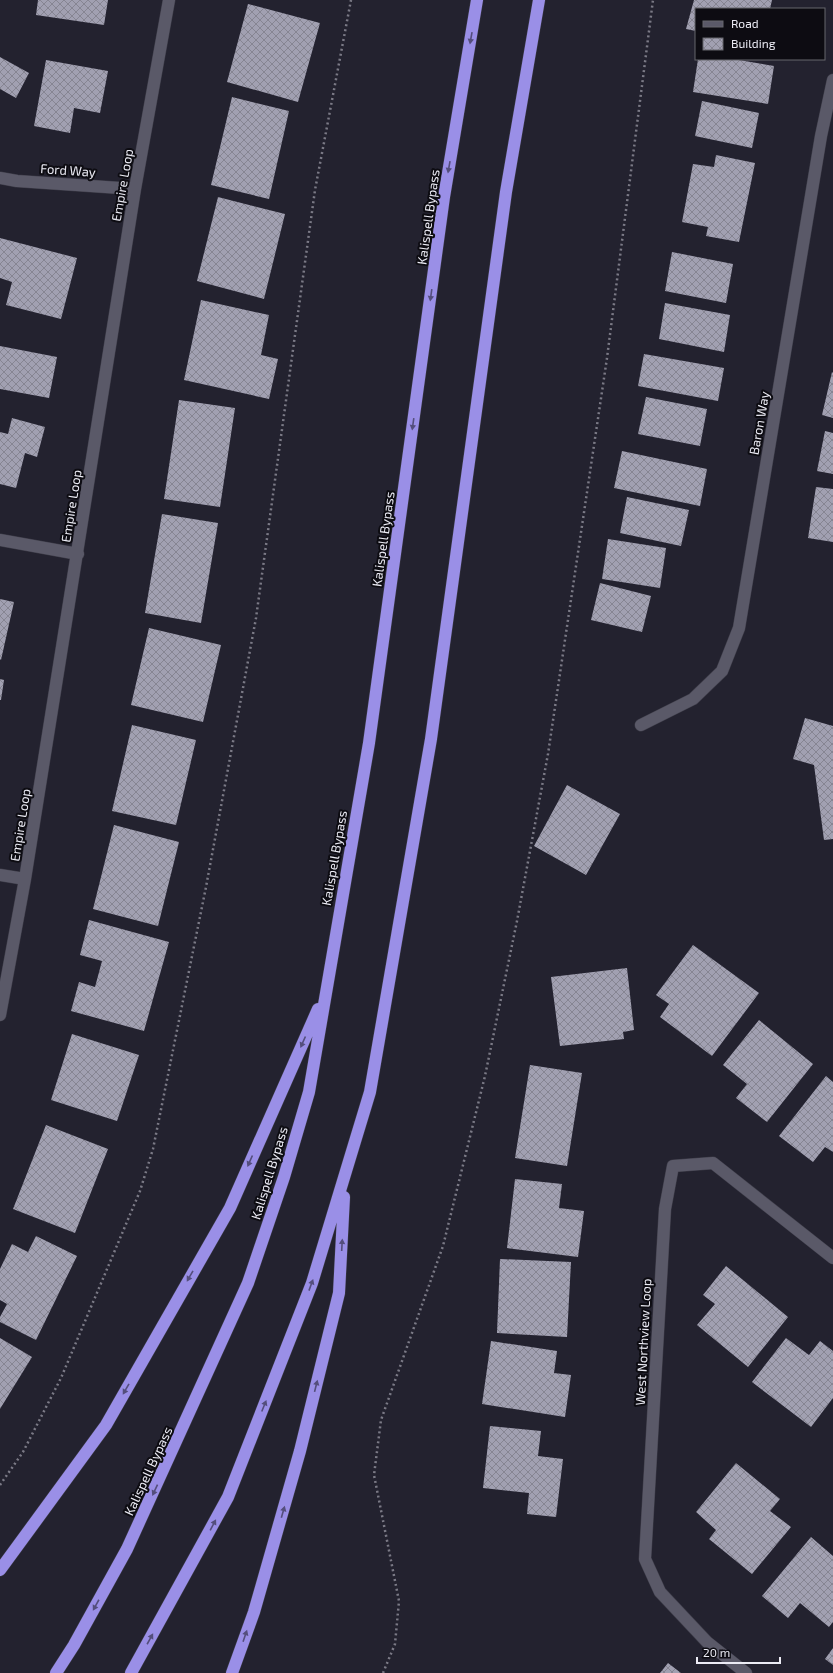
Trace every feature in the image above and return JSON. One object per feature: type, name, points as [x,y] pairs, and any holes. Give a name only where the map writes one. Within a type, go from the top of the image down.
[{"type":"highway","name":"Kalispell Bypass","points":[[56,1673],[74,1645],[127,1549],[248,1283],[284,1177],[309,1092],[369,743],[444,197],[478,0]]},
{"type":"highway","points":[[131,1673],[228,1497],[312,1283],[370,1092],[431,739],[506,192],[539,0]]},
{"type":"highway","points":[[0,1570],[106,1425],[226,1214],[325,994]]},
{"type":"highway","points":[[232,1673],[254,1612],[300,1452],[339,1293],[344,1181]]},
{"type":"street","name":"Empire Loop","points":[[0,1015],[25,878],[78,554],[135,189],[169,0]]},
{"type":"street","name":"Baron Way","points":[[641,725],[693,699],[722,672],[739,628],[827,136],[833,80]]},
{"type":"street","name":"Ford Way","points":[[0,178],[17,181],[135,189]]},
{"type":"street","points":[[0,540],[78,554]]},
{"type":"street","points":[[0,875],[25,878]]},
{"type":"street","name":"West Northview Loop","points":[[746,1673],[707,1642],[660,1592],[645,1559],[665,1209],[674,1166],[713,1163],[833,1258]]},
{"type":"path","points":[[0,1485],[23,1452],[61,1378],[140,1191],[152,1149],[206,887],[256,618],[315,190],[351,0]]},
{"type":"path","points":[[383,1673],[395,1644],[399,1602],[374,1476],[381,1420],[443,1246],[485,1076],[517,921],[548,754],[607,358],[653,0]]},
{"type":"building","points":[[38,0],[108,0],[104,25],[36,15]]},
{"type":"building","points":[[694,0],[772,0],[770,8],[695,8],[695,31],[686,29]]},
{"type":"building","points":[[248,4],[320,23],[298,102],[227,82]]},
{"type":"building","points":[[0,57],[29,73],[16,98],[0,89]]},
{"type":"building","points":[[46,60],[108,71],[100,113],[74,108],[70,133],[34,126]]},
{"type":"building","points":[[698,60],[739,60],[774,66],[768,104],[693,92]]},
{"type":"building","points":[[232,97],[289,111],[269,199],[211,185]]},
{"type":"building","points":[[702,101],[759,113],[752,148],[695,136]]},
{"type":"building","points":[[716,155],[755,163],[739,242],[706,236],[708,227],[682,222],[693,164],[714,167]]},
{"type":"building","points":[[218,197],[285,214],[264,299],[197,281]]},
{"type":"building","points":[[0,238],[77,258],[61,319],[6,305],[12,282],[0,278]]},
{"type":"building","points":[[672,252],[733,264],[726,303],[665,291]]},
{"type":"building","points":[[201,300],[269,315],[261,355],[278,359],[269,399],[184,380]]},
{"type":"building","points":[[665,303],[730,315],[724,352],[659,339]]},
{"type":"building","points":[[0,346],[57,357],[49,398],[0,389]]},
{"type":"building","points":[[644,354],[724,368],[718,401],[638,386]]},
{"type":"building","points":[[832,372],[833,373],[833,418],[822,415]]},
{"type":"building","points":[[646,397],[707,409],[700,446],[638,434]]},
{"type":"building","points":[[179,400],[235,408],[220,507],[164,499]]},
{"type":"building","points":[[12,418],[45,427],[37,457],[25,453],[16,488],[0,484],[0,432],[8,434]]},
{"type":"building","points":[[825,431],[833,433],[833,474],[817,471]]},
{"type":"building","points":[[622,451],[707,469],[700,506],[614,488]]},
{"type":"building","points":[[816,487],[833,489],[833,542],[808,538]]},
{"type":"building","points":[[627,497],[689,510],[681,546],[620,533]]},
{"type":"building","points":[[162,514],[218,523],[201,623],[145,613]]},
{"type":"building","points":[[608,539],[666,548],[660,588],[602,579]]},
{"type":"building","points":[[600,583],[651,596],[642,632],[591,620]]},
{"type":"building","points":[[0,599],[14,602],[1,660],[0,659]]},
{"type":"building","points":[[149,628],[221,645],[203,722],[131,705]]},
{"type":"building","points":[[0,679],[4,680],[1,700],[0,700]]},
{"type":"building","points":[[805,718],[833,726],[833,839],[824,840],[814,765],[793,759]]},
{"type":"building","points":[[132,725],[196,740],[176,825],[112,811]]},
{"type":"building","points":[[567,785],[620,814],[586,875],[534,846]]},
{"type":"building","points":[[114,825],[179,842],[158,926],[93,909]]},
{"type":"building","points":[[89,920],[169,942],[144,1031],[71,1011],[79,982],[95,987],[102,961],[80,955]]},
{"type":"building","points":[[693,945],[759,993],[712,1056],[660,1017],[669,1004],[656,995]]},
{"type":"building","points":[[627,968],[634,1030],[623,1032],[624,1039],[560,1046],[551,977]]},
{"type":"building","points":[[759,1020],[813,1064],[767,1122],[736,1098],[747,1084],[723,1065]]},
{"type":"building","points":[[72,1034],[139,1055],[117,1121],[51,1100]]},
{"type":"building","points":[[530,1065],[582,1073],[567,1166],[515,1158]]},
{"type":"building","points":[[826,1076],[833,1082],[833,1152],[825,1147],[813,1162],[779,1136]]},
{"type":"building","points":[[46,1125],[108,1149],[75,1233],[13,1209]]},
{"type":"building","points":[[515,1179],[562,1184],[559,1208],[584,1211],[578,1257],[507,1248]]},
{"type":"building","points":[[36,1236],[77,1256],[36,1340],[0,1322],[0,1317],[7,1304],[0,1300],[0,1269],[12,1244],[28,1252]]},
{"type":"building","points":[[500,1259],[571,1262],[567,1337],[497,1333]]},
{"type":"building","points":[[726,1266],[788,1317],[748,1367],[697,1325],[715,1304],[703,1295]]},
{"type":"building","points":[[0,1338],[32,1357],[0,1409]]},
{"type":"building","points":[[786,1338],[809,1355],[820,1341],[833,1351],[833,1398],[811,1427],[752,1382]]},
{"type":"building","points":[[491,1341],[557,1351],[554,1373],[571,1375],[565,1417],[482,1404]]},
{"type":"building","points":[[490,1426],[541,1431],[538,1456],[563,1459],[556,1517],[527,1514],[529,1493],[483,1488]]},
{"type":"building","points":[[736,1463],[780,1499],[770,1511],[791,1527],[752,1574],[709,1539],[716,1530],[696,1512]]},
{"type":"building","points":[[811,1537],[833,1556],[833,1622],[829,1627],[800,1603],[788,1618],[762,1596]]},
{"type":"building","points":[[833,1648],[833,1665],[825,1659]]},
{"type":"building","points":[[668,1663],[681,1673],[660,1673]]}]
